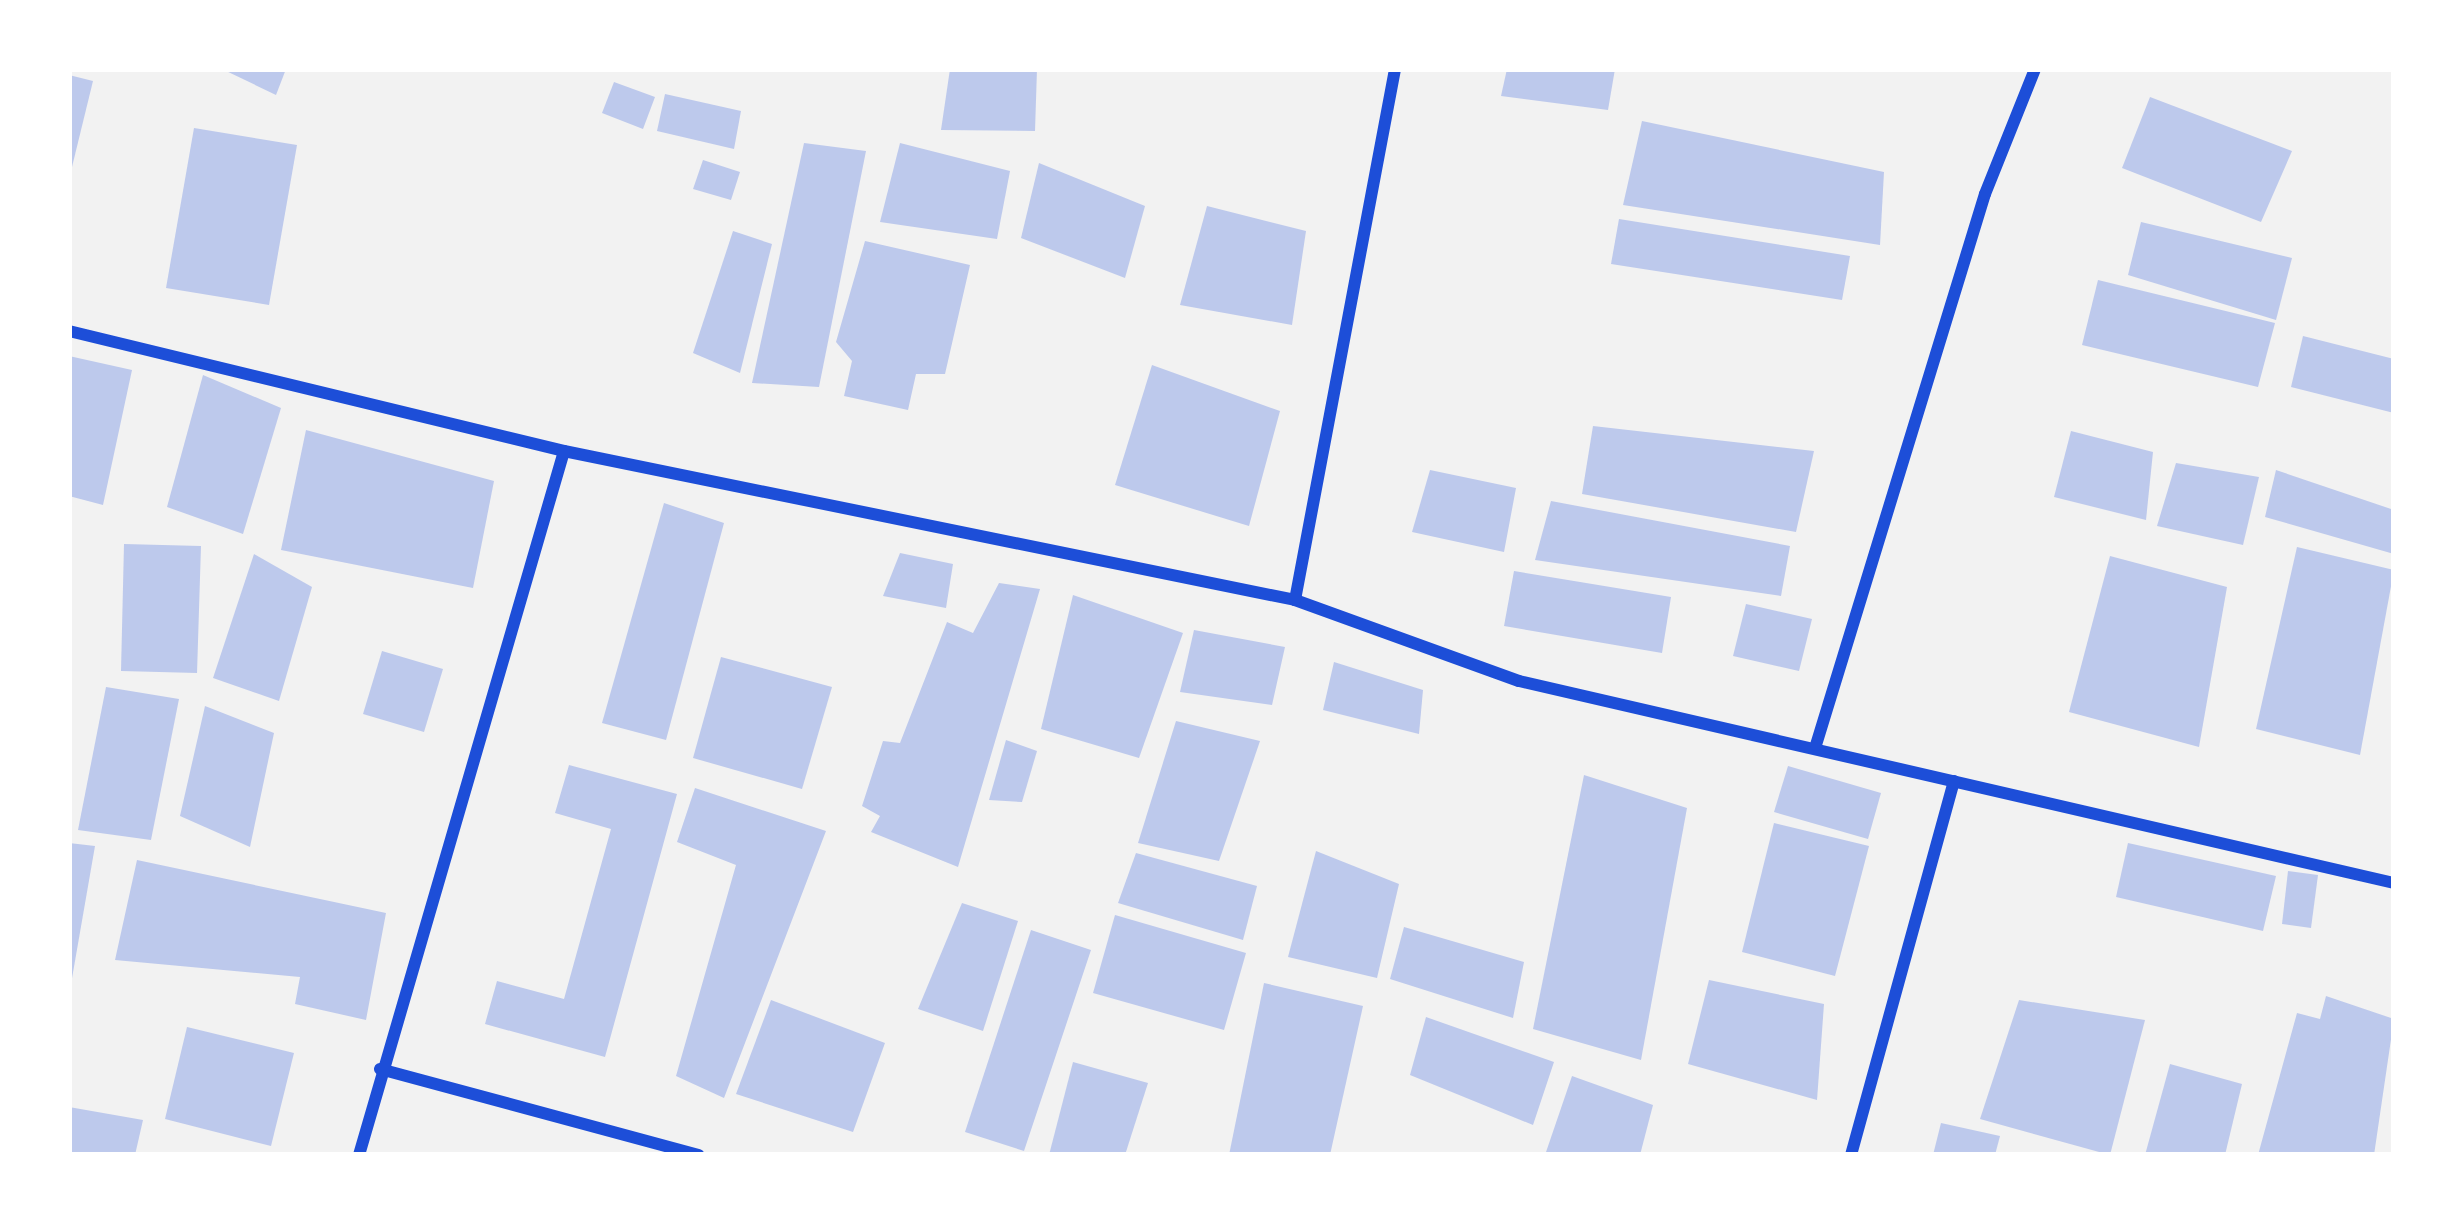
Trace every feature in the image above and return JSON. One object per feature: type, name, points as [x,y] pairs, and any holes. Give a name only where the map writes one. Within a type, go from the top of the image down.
[{"type":"street","points":[[1295,600],[1395,69]]},
{"type":"street","points":[[1816,746],[1985,194],[2035,69]]},
{"type":"street","points":[[69,331],[564,451],[1295,600],[1519,680],[2394,883]]},
{"type":"street","points":[[359,1155],[380,1069],[564,451]]},
{"type":"street","points":[[1851,1155],[1954,781]]},
{"type":"street","points":[[380,1069],[699,1155]]},
{"type":"building","points":[[222,69],[286,69],[276,95]]},
{"type":"building","points":[[950,69],[1037,69],[1035,131],[941,130]]},
{"type":"building","points":[[1507,69],[1615,69],[1608,110],[1501,96]]},
{"type":"building","points":[[69,75],[93,81],[71,171],[69,171]]},
{"type":"building","points":[[614,82],[655,97],[643,129],[602,113]]},
{"type":"building","points":[[665,94],[741,111],[734,149],[657,131]]},
{"type":"building","points":[[2150,97],[2292,151],[2261,222],[2122,168]]},
{"type":"building","points":[[1642,121],[1884,172],[1880,245],[1623,205]]},
{"type":"building","points":[[194,128],[297,145],[269,305],[166,288]]},
{"type":"building","points":[[804,143],[866,151],[819,387],[752,383]]},
{"type":"building","points":[[900,143],[1010,171],[997,239],[880,222]]},
{"type":"building","points":[[703,160],[740,172],[731,200],[693,189]]},
{"type":"building","points":[[1039,163],[1145,206],[1125,278],[1021,238]]},
{"type":"building","points":[[1207,206],[1306,231],[1292,325],[1180,305]]},
{"type":"building","points":[[1619,219],[1850,256],[1842,300],[1611,264]]},
{"type":"building","points":[[2141,222],[2292,258],[2276,320],[2128,275]]},
{"type":"building","points":[[733,231],[772,244],[740,373],[693,353]]},
{"type":"building","points":[[865,241],[970,265],[945,374],[916,374],[908,410],[844,396],[852,361],[836,342]]},
{"type":"building","points":[[2098,280],[2275,323],[2258,387],[2082,345]]},
{"type":"building","points":[[2303,336],[2394,359],[2394,413],[2291,387]]},
{"type":"building","points":[[69,356],[132,370],[103,505],[69,496]]},
{"type":"building","points":[[1152,365],[1280,411],[1249,526],[1115,485]]},
{"type":"building","points":[[203,375],[281,408],[243,534],[167,507]]},
{"type":"building","points":[[1593,426],[1814,451],[1796,532],[1582,494]]},
{"type":"building","points":[[306,430],[494,481],[473,588],[281,550]]},
{"type":"building","points":[[2071,431],[2153,452],[2146,520],[2054,497]]},
{"type":"building","points":[[2176,463],[2259,477],[2243,545],[2157,526]]},
{"type":"building","points":[[1430,470],[1516,488],[1504,552],[1412,532]]},
{"type":"building","points":[[2276,470],[2394,510],[2394,554],[2265,517]]},
{"type":"building","points":[[1551,501],[1790,546],[1781,596],[1535,560]]},
{"type":"building","points":[[664,503],[724,523],[666,740],[602,723]]},
{"type":"building","points":[[124,544],[201,546],[197,673],[121,671]]},
{"type":"building","points":[[2297,547],[2394,570],[2360,755],[2256,729]]},
{"type":"building","points":[[900,553],[953,564],[946,608],[883,596]]},
{"type":"building","points":[[254,554],[312,587],[279,701],[213,678]]},
{"type":"building","points":[[2110,556],[2227,587],[2199,747],[2069,712]]},
{"type":"building","points":[[1514,571],[1671,597],[1662,653],[1504,626]]},
{"type":"building","points":[[999,583],[1040,589],[958,867],[871,832],[880,816],[862,806],[883,741],[900,743],[947,622],[973,633]]},
{"type":"building","points":[[1073,595],[1183,633],[1139,758],[1041,729]]},
{"type":"building","points":[[1746,604],[1812,619],[1799,671],[1733,656]]},
{"type":"building","points":[[1194,630],[1285,647],[1272,705],[1180,692]]},
{"type":"building","points":[[382,651],[443,669],[424,732],[363,714]]},
{"type":"building","points":[[721,657],[832,687],[802,789],[693,758]]},
{"type":"building","points":[[1334,662],[1423,690],[1419,734],[1323,710]]},
{"type":"building","points":[[106,687],[179,699],[151,840],[78,830]]},
{"type":"building","points":[[205,706],[274,733],[250,847],[180,816]]},
{"type":"building","points":[[1176,721],[1260,741],[1219,861],[1138,843]]},
{"type":"building","points":[[1006,740],[1037,751],[1022,802],[989,800]]},
{"type":"building","points":[[569,765],[677,794],[605,1057],[485,1024],[497,981],[564,999],[611,829],[555,813]]},
{"type":"building","points":[[1788,766],[1881,793],[1868,839],[1774,812]]},
{"type":"building","points":[[1584,775],[1687,808],[1641,1060],[1533,1029]]},
{"type":"building","points":[[695,788],[826,831],[724,1098],[676,1076],[736,865],[677,842]]},
{"type":"building","points":[[1774,823],[1869,846],[1835,976],[1742,952]]},
{"type":"building","points":[[69,843],[95,846],[71,984],[69,984]]},
{"type":"building","points":[[2128,843],[2276,876],[2263,931],[2116,897]]},
{"type":"building","points":[[1316,851],[1399,884],[1377,978],[1288,957]]},
{"type":"building","points":[[1136,853],[1257,886],[1243,940],[1118,903]]},
{"type":"building","points":[[137,860],[386,913],[366,1020],[295,1004],[300,977],[115,960]]},
{"type":"building","points":[[2288,871],[2318,875],[2311,928],[2282,924]]},
{"type":"building","points":[[962,903],[1018,921],[983,1031],[918,1009]]},
{"type":"building","points":[[1115,915],[1246,953],[1224,1030],[1093,993]]},
{"type":"building","points":[[1404,927],[1524,962],[1513,1018],[1390,979]]},
{"type":"building","points":[[1031,930],[1091,950],[1024,1151],[965,1132]]},
{"type":"building","points":[[1709,980],[1824,1004],[1817,1100],[1688,1064]]},
{"type":"building","points":[[1264,983],[1363,1006],[1330,1155],[1229,1155]]},
{"type":"building","points":[[2326,996],[2394,1019],[2374,1155],[2258,1155],[2297,1013],[2320,1019]]},
{"type":"building","points":[[771,1000],[885,1043],[853,1132],[736,1094]]},
{"type":"building","points":[[2019,1000],[2145,1020],[2110,1155],[1980,1119]]},
{"type":"building","points":[[1426,1017],[1554,1062],[1533,1125],[1410,1075]]},
{"type":"building","points":[[187,1027],[294,1053],[271,1146],[165,1119]]},
{"type":"building","points":[[1073,1062],[1148,1083],[1125,1155],[1049,1155]]},
{"type":"building","points":[[2170,1064],[2242,1084],[2225,1155],[2145,1155]]},
{"type":"building","points":[[1572,1076],[1653,1105],[1640,1155],[1545,1155]]},
{"type":"building","points":[[69,1107],[143,1120],[135,1155],[69,1155]]},
{"type":"building","points":[[1941,1123],[2000,1136],[1995,1155],[1933,1155]]}]
